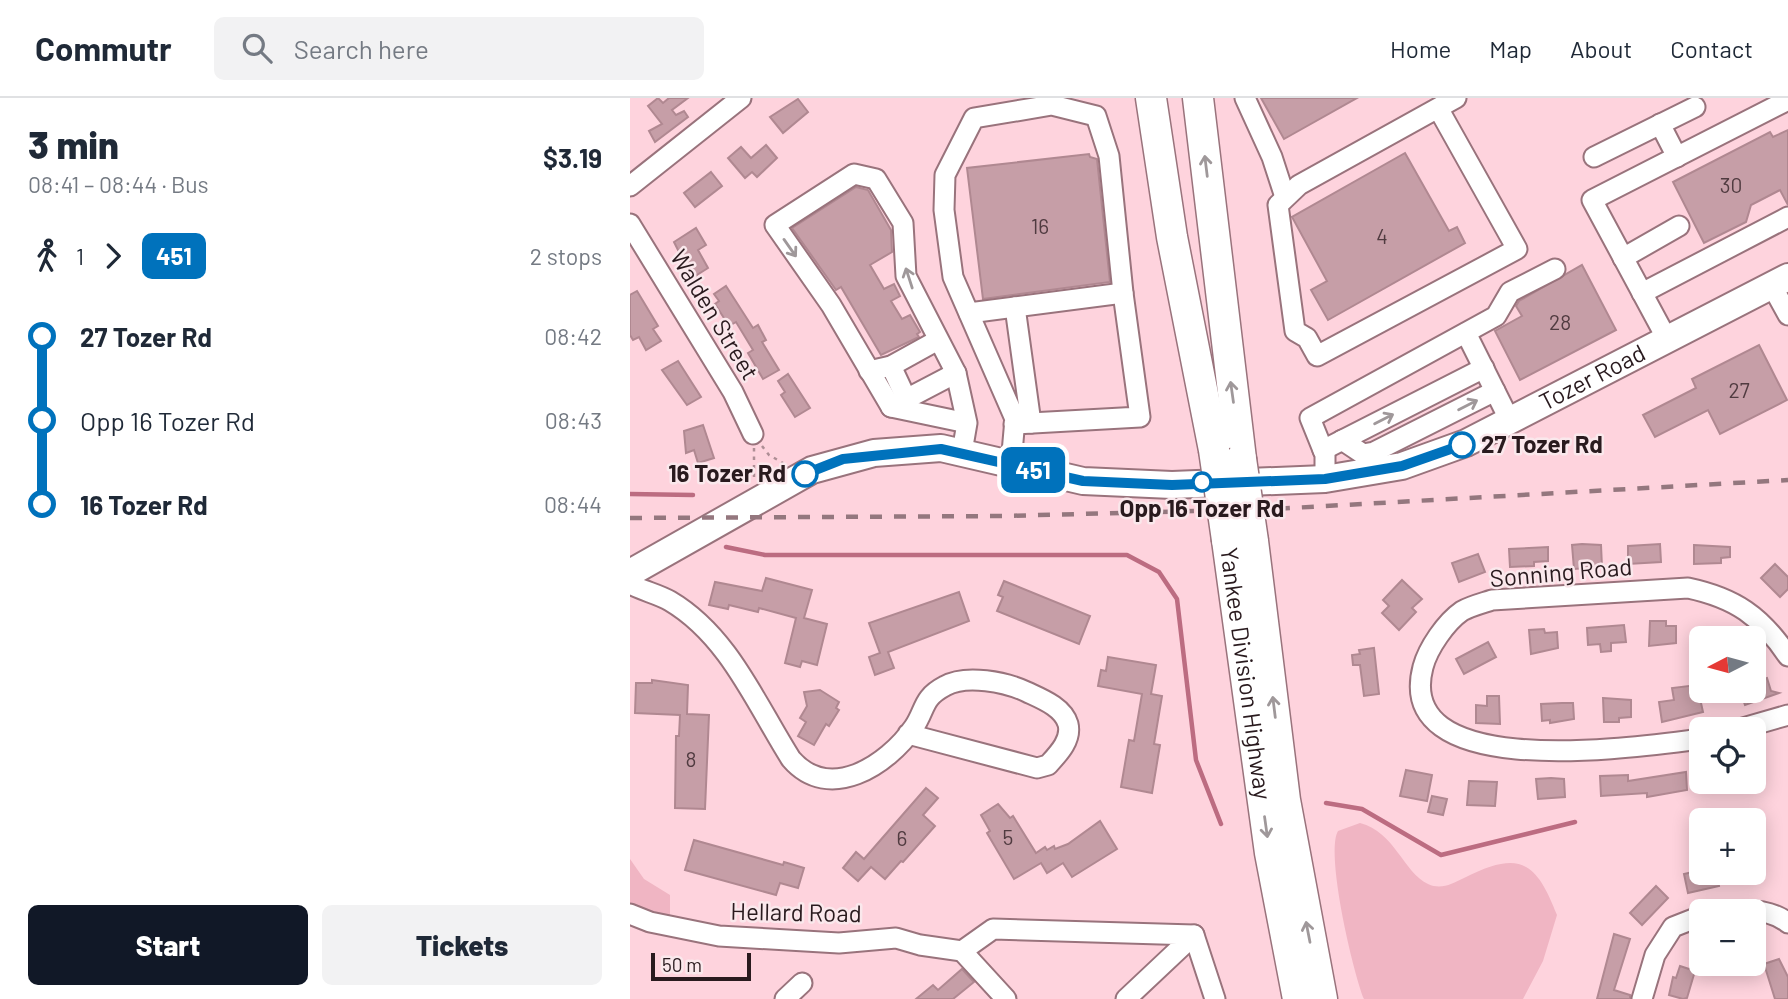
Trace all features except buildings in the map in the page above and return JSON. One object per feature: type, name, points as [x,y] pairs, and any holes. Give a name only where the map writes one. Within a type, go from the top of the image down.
[{"type":"highway","points":[[1151,98],[1172,237],[1228,455]]},
{"type":"highway","name":"Yankee Division Highway","points":[[1170,98],[1182,219],[1228,455],[1240,541],[1322,999]]},
{"type":"highway","name":"Yankee Division Highway","points":[[1198,98],[1228,455]]},
{"type":"highway","name":"Yankee Division Highway","points":[[1240,541],[1270,853],[1298,999]]},
{"type":"main road","name":"Tozer Road","points":[[630,573],[805,474],[843,459],[874,453],[941,449],[1097,482],[1172,485],[1325,479],[1424,459],[1510,421],[1668,341],[1784,298]]},
{"type":"street","points":[[630,186],[741,98]]},
{"type":"street","points":[[1245,98],[1272,157],[1285,197]]},
{"type":"street","points":[[1438,108],[1517,249],[1317,356],[1307,338],[1294,331],[1278,205],[1299,185],[1456,98]]},
{"type":"street","points":[[1668,341],[1592,200],[1788,100]]},
{"type":"street","points":[[1052,105],[1097,116],[1109,156],[1140,417],[1022,424],[1015,419],[969,313],[953,277],[944,210],[945,176],[974,118],[1004,110],[1052,105]]},
{"type":"street","points":[[1594,157],[1695,107]]},
{"type":"street","points":[[1660,124],[1677,157]]},
{"type":"street","points":[[962,452],[967,423],[956,373],[906,276],[903,223],[876,179],[854,174],[775,225],[831,305],[869,371],[899,403],[967,423]]},
{"type":"street","points":[[1642,293],[1788,217]]},
{"type":"street","points":[[1623,258],[1679,226]]},
{"type":"street","name":"Walden Street","points":[[633,238],[733,392],[753,434]]},
{"type":"street","points":[[1325,479],[1323,450],[1310,418],[1496,316],[1510,292],[1555,270]]},
{"type":"street","points":[[969,313],[1124,293]]},
{"type":"street","points":[[1011,464],[1022,424],[1015,307]]},
{"type":"street","points":[[1466,333],[1510,421]]},
{"type":"street","points":[[869,371],[891,366],[938,340]]},
{"type":"street","points":[[891,366],[899,403]]},
{"type":"street","points":[[1323,450],[1483,368]]},
{"type":"street","points":[[899,403],[956,373]]},
{"type":"street","points":[[1342,440],[1363,454],[1374,452],[1495,391]]},
{"type":"street","points":[[630,584],[670,601],[713,637],[728,654],[791,759],[803,773],[817,779],[850,778],[869,768],[908,734],[931,695],[947,684],[969,680],[1020,688],[1042,699],[1058,708],[1068,722],[1069,735],[1048,765],[1037,768],[908,734]]},
{"type":"street","name":"Sonning Road","points":[[1689,740],[1619,749],[1548,752],[1481,744],[1460,738],[1429,716],[1420,696],[1423,667],[1439,635],[1462,612],[1492,600],[1688,588],[1719,594],[1748,610],[1788,656]]},
{"type":"street","points":[[1766,721],[1788,715]]},
{"type":"street","points":[[1766,913],[1780,916],[1788,923]]},
{"type":"street","name":"Hellard Road","points":[[630,914],[650,922],[719,936],[839,943],[896,938],[920,945],[962,950]]},
{"type":"street","points":[[1642,999],[1642,989],[1655,955],[1673,927],[1689,921]]},
{"type":"street","points":[[1006,999],[962,950],[993,929],[1194,935]]},
{"type":"street","points":[[1126,999],[1194,935]]},
{"type":"street","points":[[1194,935],[1215,999]]},
{"type":"street","points":[[785,999],[802,983]]},
{"type":"path","points":[[753,434],[769,455],[805,474]]},
{"type":"path","points":[[753,434],[753,504]]},
{"type":"shaded area","points":[[1360,823],[1382,835],[1419,878],[1433,886],[1451,884],[1499,864],[1512,863],[1533,872],[1541,882],[1557,915],[1543,961],[1523,999],[1364,999],[1342,913],[1335,863],[1338,831]]},
{"type":"shaded area","points":[[630,859],[644,879],[670,895],[670,917],[630,907]]},
{"type":"waterway","points":[[630,494],[693,495]]},
{"type":"waterway","points":[[726,547],[765,555],[1127,555],[1159,572],[1177,599],[1196,760],[1221,824]]},
{"type":"waterway","points":[[1326,803],[1362,809],[1441,855],[1575,822]]},
{"type":"railway","points":[[630,518],[1002,516],[1273,509],[1788,480]]},
{"type":"bus line","name":"451","points":[[805,474],[843,459],[874,453],[941,449],[974,454],[1083,481],[1172,485],[1325,479],[1402,466],[1462,445]]},
{"type":"place","name":"27 Tozer Rd","points":[[1462,445]]},
{"type":"place","name":"16 Tozer Rd","points":[[805,474]]},
{"type":"place","name":"Opp 16 Tozer Rd","points":[[1202,482]]}]
